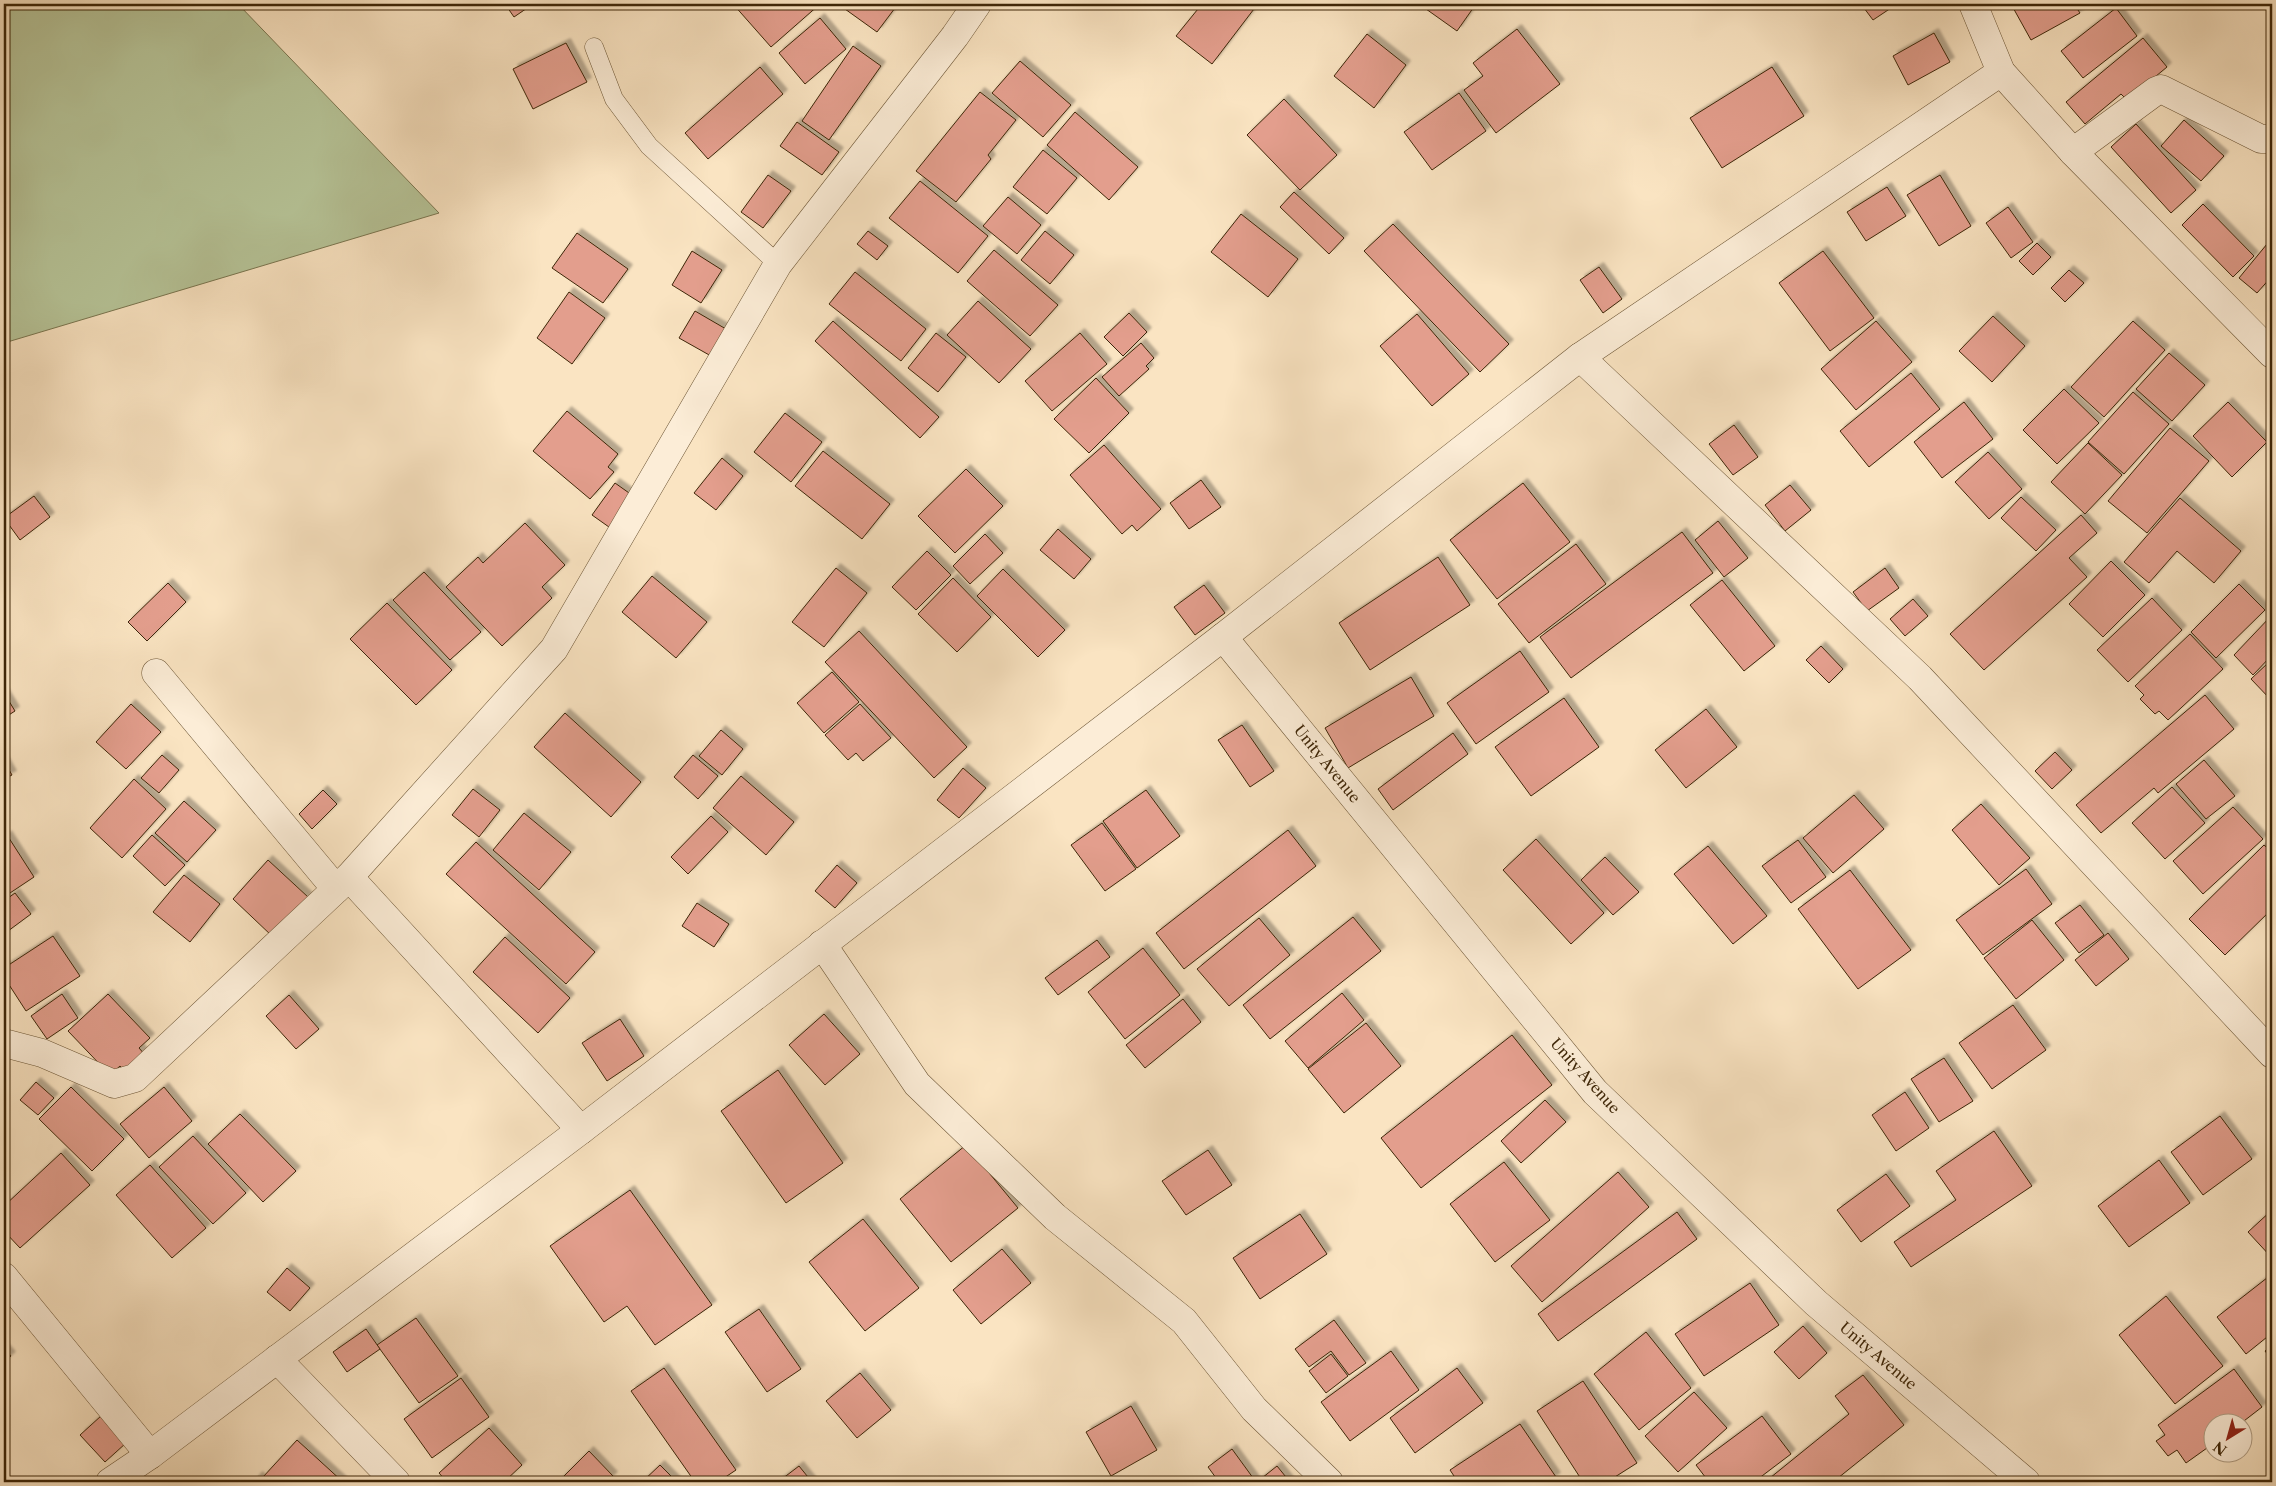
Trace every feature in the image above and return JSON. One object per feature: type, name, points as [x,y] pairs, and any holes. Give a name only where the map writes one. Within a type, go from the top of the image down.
[{"type":"street","points":[[4,1043],[42,1053],[114,1084],[134,1078],[342,883],[554,649],[778,264],[955,36],[977,4]]},
{"type":"street","points":[[1973,4],[2002,72],[2073,152],[2272,354]]},
{"type":"street","points":[[110,1482],[150,1455],[581,1130],[1223,636],[1580,357],[2002,72]]},
{"type":"street","points":[[2073,152],[2156,91],[2162,89],[2260,139],[2272,139]]},
{"type":"street","points":[[1580,357],[1920,678],[2272,1054]]},
{"type":"street","name":"Unity Avenue","points":[[1223,636],[1596,1092],[1816,1303],[2026,1482]]},
{"type":"street","points":[[156,674],[342,883],[581,1130]]},
{"type":"street","points":[[822,944],[917,1084],[1055,1217],[1184,1321],[1254,1409],[1329,1482]]},
{"type":"street","points":[[4,1277],[150,1455]]},
{"type":"street","points":[[277,1359],[396,1482]]},
{"type":"lane","points":[[594,47],[614,99],[649,146],[778,264]]},
{"type":"green space","points":[[4,4],[238,4],[439,213],[4,343]]},
{"type":"building","points":[[505,4],[533,4],[514,17]]},
{"type":"building","points":[[733,4],[820,4],[771,47]]},
{"type":"building","points":[[838,4],[898,4],[877,32]]},
{"type":"building","points":[[1202,4],[1257,5],[1212,64],[1176,36]]},
{"type":"building","points":[[1419,4],[1476,4],[1457,31]]},
{"type":"building","points":[[1801,4],[1813,4],[1805,9]]},
{"type":"building","points":[[1861,4],[1897,4],[1873,20]]},
{"type":"building","points":[[2011,4],[2074,4],[2080,13],[2031,40]]},
{"type":"building","points":[[2116,8],[2137,36],[2083,78],[2061,51]]},
{"type":"building","points":[[820,18],[846,49],[805,84],[779,53]]},
{"type":"building","points":[[1517,29],[1560,84],[1496,133],[1464,90],[1483,76],[1473,63]]},
{"type":"building","points":[[1934,33],[1950,62],[1908,85],[1893,56]]},
{"type":"building","points":[[1367,34],[1406,65],[1374,108],[1334,76]]},
{"type":"building","points":[[2143,38],[2167,67],[2127,100],[2121,94],[2085,124],[2066,102]]},
{"type":"building","points":[[566,43],[587,82],[533,109],[513,69]]},
{"type":"building","points":[[853,46],[881,66],[829,140],[802,121]]},
{"type":"building","points":[[1020,61],[1071,105],[1043,137],[992,93]]},
{"type":"building","points":[[760,67],[783,94],[708,159],[685,133]]},
{"type":"building","points":[[1772,67],[1804,116],[1722,168],[1690,118]]},
{"type":"building","points":[[980,92],[1016,120],[988,155],[991,159],[956,202],[916,171]]},
{"type":"building","points":[[1459,93],[1486,131],[1432,170],[1404,132]]},
{"type":"building","points":[[1284,99],[1337,155],[1300,190],[1247,135]]},
{"type":"building","points":[[1075,112],[1138,167],[1109,200],[1047,145]]},
{"type":"building","points":[[2184,120],[2224,156],[2201,181],[2161,146]]},
{"type":"building","points":[[797,122],[839,152],[822,175],[780,146]]},
{"type":"building","points":[[2136,124],[2196,190],[2171,213],[2111,147]]},
{"type":"building","points":[[1043,150],[1077,178],[1047,214],[1013,187]]},
{"type":"building","points":[[768,175],[791,191],[763,228],[741,212]]},
{"type":"building","points":[[1940,175],[1971,226],[1939,246],[1907,195]]},
{"type":"building","points":[[920,181],[988,236],[958,273],[889,218]]},
{"type":"building","points":[[1887,187],[1906,216],[1866,241],[1847,212]]},
{"type":"building","points":[[1294,192],[1344,238],[1329,254],[1280,207]]},
{"type":"building","points":[[1008,197],[1041,225],[1017,254],[983,226]]},
{"type":"building","points":[[2203,204],[2254,256],[2233,277],[2182,225]]},
{"type":"building","points":[[2008,207],[2033,242],[2011,258],[1986,223]]},
{"type":"building","points":[[1241,214],[1298,259],[1268,297],[1211,252]]},
{"type":"building","points":[[1393,224],[1509,344],[1480,372],[1364,251]]},
{"type":"building","points":[[868,231],[888,246],[877,260],[857,244]]},
{"type":"building","points":[[1045,231],[1074,255],[1050,284],[1021,260]]},
{"type":"building","points":[[577,233],[628,269],[603,303],[552,268]]},
{"type":"building","points":[[2272,238],[2272,276],[2257,293],[2239,278]]},
{"type":"building","points":[[2037,243],[2051,257],[2033,275],[2019,261]]},
{"type":"building","points":[[994,250],[1058,305],[1030,336],[967,281]]},
{"type":"building","points":[[692,251],[722,270],[701,303],[672,285]]},
{"type":"building","points":[[1823,251],[1874,318],[1830,351],[1779,283]]},
{"type":"building","points":[[1599,267],[1622,299],[1603,313],[1580,280]]},
{"type":"building","points":[[2069,270],[2084,283],[2065,302],[2051,288]]},
{"type":"building","points":[[855,272],[926,329],[901,361],[829,304]]},
{"type":"building","points":[[569,292],[605,318],[572,364],[537,338]]},
{"type":"building","points":[[978,301],[1031,349],[999,383],[947,335]]},
{"type":"building","points":[[695,311],[726,329],[711,356],[679,338]]},
{"type":"building","points":[[1129,313],[1147,332],[1123,356],[1104,337]]},
{"type":"building","points":[[1417,314],[1469,374],[1432,406],[1380,346]]},
{"type":"building","points":[[1993,316],[2025,346],[1992,382],[1959,351]]},
{"type":"building","points":[[833,321],[939,417],[920,438],[815,341]]},
{"type":"building","points":[[1876,321],[1912,362],[1856,410],[1821,369]]},
{"type":"building","points":[[2133,321],[2165,350],[2104,417],[2071,387]]},
{"type":"building","points":[[936,333],[966,357],[938,392],[908,368]]},
{"type":"building","points":[[1080,333],[1107,364],[1052,411],[1025,381]]},
{"type":"building","points":[[1141,343],[1154,358],[1146,366],[1149,369],[1119,396],[1102,377]]},
{"type":"building","points":[[2169,353],[2205,385],[2172,421],[2136,389]]},
{"type":"building","points":[[1911,373],[1940,409],[1869,467],[1840,431]]},
{"type":"building","points":[[1096,378],[1129,413],[1089,453],[1054,419]]},
{"type":"building","points":[[2064,389],[2099,423],[2057,464],[2023,430]]},
{"type":"building","points":[[2133,392],[2169,424],[2124,474],[2088,442]]},
{"type":"building","points":[[1964,402],[1993,439],[1942,478],[1914,442]]},
{"type":"building","points":[[2228,402],[2267,442],[2232,477],[2193,436]]},
{"type":"building","points":[[567,411],[618,454],[608,467],[614,472],[590,499],[533,451]]},
{"type":"building","points":[[785,413],[822,442],[791,482],[754,452]]},
{"type":"building","points":[[1734,425],[1758,457],[1733,475],[1709,444]]},
{"type":"building","points":[[2170,428],[2209,461],[2147,533],[2108,501]]},
{"type":"building","points":[[2088,443],[2122,475],[2085,514],[2051,482]]},
{"type":"building","points":[[1104,445],[1161,509],[1137,531],[1132,525],[1122,534],[1070,475]]},
{"type":"building","points":[[823,451],[890,504],[862,539],[795,486]]},
{"type":"building","points":[[1988,452],[2022,489],[1989,519],[1955,482]]},
{"type":"building","points":[[722,458],[743,476],[716,510],[694,493]]},
{"type":"building","points":[[966,469],[1003,506],[955,553],[918,516]]},
{"type":"building","points":[[1201,480],[1221,507],[1189,529],[1170,503]]},
{"type":"building","points":[[615,483],[639,500],[616,532],[592,515]]},
{"type":"building","points":[[1523,483],[1570,542],[1497,599],[1450,540]]},
{"type":"building","points":[[1790,485],[1811,510],[1785,531],[1765,505]]},
{"type":"building","points":[[34,496],[50,517],[20,540],[4,518]]},
{"type":"building","points":[[2021,497],[2056,530],[2036,551],[2001,518]]},
{"type":"building","points":[[2180,498],[2241,551],[2214,583],[2177,551],[2149,583],[2124,562]]},
{"type":"building","points":[[2081,515],[2097,533],[2069,558],[2087,577],[1984,670],[1950,634]]},
{"type":"building","points":[[1718,521],[1748,558],[1724,577],[1695,540]]},
{"type":"building","points":[[525,523],[565,565],[542,587],[552,598],[502,646],[446,587],[478,557],[483,563]]},
{"type":"building","points":[[1058,529],[1091,559],[1074,579],[1040,550]]},
{"type":"building","points":[[1682,532],[1713,573],[1571,678],[1540,637]]},
{"type":"building","points":[[985,534],[1003,553],[970,584],[953,566]]},
{"type":"building","points":[[1576,544],[1606,584],[1529,643],[1498,604]]},
{"type":"building","points":[[927,551],[951,575],[916,610],[892,587]]},
{"type":"building","points":[[1438,557],[1470,605],[1370,670],[1339,623]]},
{"type":"building","points":[[2111,561],[2145,595],[2103,637],[2069,604]]},
{"type":"building","points":[[836,568],[867,593],[824,647],[792,622]]},
{"type":"building","points":[[1885,568],[1899,588],[1867,611],[1853,592]]},
{"type":"building","points":[[1003,569],[1065,630],[1038,657],[977,596]]},
{"type":"building","points":[[424,572],[481,632],[450,660],[393,600]]},
{"type":"building","points":[[652,576],[707,622],[676,658],[622,612]]},
{"type":"building","points":[[953,578],[991,617],[957,652],[918,614]]},
{"type":"building","points":[[1722,580],[1775,646],[1744,671],[1690,605]]},
{"type":"building","points":[[168,583],[186,602],[147,641],[128,622]]},
{"type":"building","points":[[2239,584],[2265,610],[2216,658],[2191,632]]},
{"type":"building","points":[[1204,585],[1225,613],[1195,635],[1174,607]]},
{"type":"building","points":[[2152,598],[2182,630],[2128,682],[2097,650]]},
{"type":"building","points":[[1913,599],[1928,616],[1905,636],[1890,619]]},
{"type":"building","points":[[387,603],[452,670],[416,705],[350,639]]},
{"type":"building","points":[[2272,615],[2272,655],[2253,675],[2234,655]]},
{"type":"building","points":[[859,631],[967,747],[934,778],[825,662]]},
{"type":"building","points":[[2190,634],[2223,669],[2168,720],[2159,711],[2155,714],[2140,699],[2144,695],[2135,686]]},
{"type":"building","points":[[1821,646],[1843,669],[1829,683],[1806,660]]},
{"type":"building","points":[[1520,651],[1549,692],[1476,744],[1447,703]]},
{"type":"building","points":[[2268,663],[2272,668],[2272,701],[2251,679]]},
{"type":"building","points":[[832,672],[859,702],[824,733],[797,703]]},
{"type":"building","points":[[1411,677],[1434,716],[1348,768],[1325,728]]},
{"type":"building","points":[[4,693],[15,711],[4,718]]},
{"type":"building","points":[[2205,695],[2234,729],[2158,793],[2154,788],[2101,833],[2076,805]]},
{"type":"building","points":[[1564,698],[1599,747],[1531,796],[1495,747]]},
{"type":"building","points":[[131,704],[161,732],[126,769],[96,742]]},
{"type":"building","points":[[860,704],[891,738],[863,761],[856,753],[848,760],[825,735]]},
{"type":"building","points":[[1706,709],[1737,747],[1686,788],[1655,750]]},
{"type":"building","points":[[565,713],[641,782],[611,817],[534,747]]},
{"type":"building","points":[[1242,725],[1274,771],[1250,787],[1218,740]]},
{"type":"building","points":[[721,730],[743,749],[722,775],[699,756]]},
{"type":"building","points":[[1453,733],[1468,754],[1393,810],[1378,789]]},
{"type":"building","points":[[2055,752],[2072,770],[2052,789],[2035,771]]},
{"type":"building","points":[[162,755],[179,770],[159,793],[141,778]]},
{"type":"building","points":[[693,755],[718,776],[698,799],[674,777]]},
{"type":"building","points":[[2204,760],[2235,796],[2206,819],[2176,784]]},
{"type":"building","points":[[4,761],[12,775],[4,779]]},
{"type":"building","points":[[963,768],[986,788],[959,818],[937,800]]},
{"type":"building","points":[[741,776],[794,822],[766,855],[713,808]]},
{"type":"building","points":[[134,779],[166,809],[122,858],[90,828]]},
{"type":"building","points":[[2172,787],[2205,823],[2165,859],[2132,823]]},
{"type":"building","points":[[473,789],[500,810],[479,837],[452,815]]},
{"type":"building","points":[[323,790],[337,804],[312,829],[299,814]]},
{"type":"building","points":[[1146,790],[1180,836],[1137,868],[1103,821]]},
{"type":"building","points":[[1854,795],[1884,829],[1833,873],[1803,838]]},
{"type":"building","points":[[184,801],[216,830],[187,862],[155,833]]},
{"type":"building","points":[[1981,804],[2030,858],[1999,885],[1952,830]]},
{"type":"building","points":[[2233,807],[2263,839],[2203,894],[2173,861]]},
{"type":"building","points":[[524,813],[571,852],[539,890],[493,850]]},
{"type":"building","points":[[711,816],[728,832],[688,874],[671,857]]},
{"type":"building","points":[[1102,823],[1136,869],[1105,891],[1071,845]]},
{"type":"building","points":[[1288,830],[1316,866],[1184,969],[1156,933]]},
{"type":"building","points":[[7,835],[34,877],[4,897],[4,838]]},
{"type":"building","points":[[152,835],[185,865],[165,886],[133,856]]},
{"type":"building","points":[[1536,839],[1604,913],[1571,944],[1503,870]]},
{"type":"building","points":[[1798,840],[1826,877],[1791,903],[1762,866]]},
{"type":"building","points":[[476,842],[595,952],[566,984],[446,874]]},
{"type":"building","points":[[2264,845],[2272,852],[2272,909],[2225,955],[2189,919]]},
{"type":"building","points":[[1708,846],[1767,916],[1733,944],[1674,874]]},
{"type":"building","points":[[1605,857],[1639,892],[1613,915],[1581,880]]},
{"type":"building","points":[[268,860],[308,897],[272,936],[233,899]]},
{"type":"building","points":[[837,865],[857,883],[835,908],[815,891]]},
{"type":"building","points":[[2026,869],[2052,904],[1983,955],[1956,920]]},
{"type":"building","points":[[1850,870],[1911,950],[1858,989],[1798,909]]},
{"type":"building","points":[[184,875],[220,904],[190,942],[153,912]]},
{"type":"building","points":[[15,893],[31,914],[4,934],[4,901]]},
{"type":"building","points":[[697,903],[729,924],[714,947],[682,926]]},
{"type":"building","points":[[2080,905],[2104,935],[2079,953],[2055,923]]},
{"type":"building","points":[[1353,917],[1381,951],[1270,1039],[1243,1005]]},
{"type":"building","points":[[1259,918],[1290,955],[1229,1006],[1197,969]]},
{"type":"building","points":[[2032,920],[2064,960],[2016,999],[1984,958]]},
{"type":"building","points":[[2108,933],[2129,959],[2096,986],[2075,960]]},
{"type":"building","points":[[53,936],[80,976],[26,1011],[4,977],[4,968]]},
{"type":"building","points":[[505,937],[570,998],[538,1033],[473,972]]},
{"type":"building","points":[[1097,940],[1110,957],[1058,995],[1045,978]]},
{"type":"building","points":[[1143,948],[1180,995],[1125,1039],[1088,992]]},
{"type":"building","points":[[1342,993],[1364,1020],[1308,1068],[1285,1041]]},
{"type":"building","points":[[62,994],[78,1018],[47,1039],[31,1016]]},
{"type":"building","points":[[108,994],[150,1038],[139,1048],[146,1056],[127,1074],[120,1066],[110,1075],[68,1031]]},
{"type":"building","points":[[289,995],[319,1029],[296,1049],[266,1016]]},
{"type":"building","points":[[1183,999],[1201,1022],[1145,1068],[1126,1045]]},
{"type":"building","points":[[2013,1005],[2046,1050],[1992,1089],[1959,1043]]},
{"type":"building","points":[[824,1014],[860,1054],[825,1085],[789,1045]]},
{"type":"building","points":[[620,1019],[644,1056],[607,1081],[582,1043]]},
{"type":"building","points":[[1366,1023],[1401,1066],[1344,1113],[1308,1069]]},
{"type":"building","points":[[1512,1035],[1552,1085],[1421,1188],[1381,1138]]},
{"type":"building","points":[[1944,1058],[1973,1101],[1939,1122],[1911,1079]]},
{"type":"building","points":[[778,1070],[843,1163],[786,1203],[721,1111]]},
{"type":"building","points":[[36,1082],[54,1098],[38,1115],[20,1100]]},
{"type":"building","points":[[71,1087],[124,1139],[92,1171],[39,1119]]},
{"type":"building","points":[[164,1087],[192,1121],[149,1158],[120,1124]]},
{"type":"building","points":[[1905,1092],[1929,1128],[1896,1151],[1872,1115]]},
{"type":"building","points":[[1545,1100],[1566,1122],[1521,1163],[1501,1141]]},
{"type":"building","points":[[240,1114],[296,1171],[263,1202],[208,1144]]},
{"type":"building","points":[[2220,1116],[2252,1159],[2203,1195],[2171,1152]]},
{"type":"building","points":[[1994,1131],[2032,1186],[1911,1267],[1894,1242],[1956,1200],[1936,1171]]},
{"type":"building","points":[[193,1136],[246,1193],[213,1224],[159,1167]]},
{"type":"building","points":[[966,1145],[1018,1208],[951,1262],[900,1199]]},
{"type":"building","points":[[1208,1150],[1232,1185],[1186,1215],[1162,1181]]},
{"type":"building","points":[[61,1153],[90,1185],[20,1248],[4,1231],[4,1206]]},
{"type":"building","points":[[2159,1160],[2190,1203],[2129,1247],[2098,1206]]},
{"type":"building","points":[[1504,1162],[1550,1220],[1495,1262],[1450,1204]]},
{"type":"building","points":[[150,1165],[206,1228],[172,1258],[116,1195]]},
{"type":"building","points":[[1618,1172],[1649,1207],[1542,1302],[1511,1266]]},
{"type":"building","points":[[1886,1174],[1910,1206],[1861,1242],[1837,1210]]},
{"type":"building","points":[[630,1190],[712,1305],[655,1345],[627,1306],[604,1322],[550,1246]]},
{"type":"building","points":[[2272,1210],[2272,1258],[2248,1232]]},
{"type":"building","points":[[1677,1212],[1697,1239],[1558,1341],[1538,1314]]},
{"type":"building","points":[[1300,1214],[1327,1254],[1260,1299],[1233,1258]]},
{"type":"building","points":[[863,1219],[919,1288],[865,1331],[809,1262]]},
{"type":"building","points":[[1002,1249],[1031,1283],[981,1324],[953,1290]]},
{"type":"building","points":[[287,1268],[310,1288],[290,1311],[267,1292]]},
{"type":"building","points":[[2272,1274],[2272,1333],[2246,1354],[2217,1317]]},
{"type":"building","points":[[1750,1283],[1779,1325],[1704,1376],[1675,1334]]},
{"type":"building","points":[[2166,1296],[2223,1366],[2175,1404],[2119,1335]]},
{"type":"building","points":[[759,1309],[801,1369],[767,1392],[725,1332]]},
{"type":"building","points":[[416,1318],[458,1376],[419,1403],[377,1345]]},
{"type":"building","points":[[1334,1320],[1366,1363],[1349,1375],[1331,1351],[1309,1367],[1295,1349]]},
{"type":"building","points":[[1803,1326],[1827,1353],[1799,1379],[1774,1352]]},
{"type":"building","points":[[366,1329],[380,1349],[347,1372],[333,1352]]},
{"type":"building","points":[[1646,1332],[1691,1388],[1639,1430],[1594,1374]]},
{"type":"building","points":[[2272,1346],[2272,1360],[2265,1351]]},
{"type":"building","points":[[4,1348],[11,1356],[4,1362]]},
{"type":"building","points":[[1391,1351],[1419,1390],[1350,1441],[1321,1402]]},
{"type":"building","points":[[1331,1354],[1348,1376],[1326,1393],[1309,1371]]},
{"type":"building","points":[[664,1368],[736,1470],[718,1482],[695,1482],[631,1391]]},
{"type":"building","points":[[1457,1368],[1483,1403],[1415,1453],[1390,1418]]},
{"type":"building","points":[[2234,1369],[2262,1407],[2253,1414],[2204,1414],[2204,1450],[2186,1463],[2177,1450],[2168,1456],[2156,1441],[2165,1435],[2158,1425]]},
{"type":"building","points":[[860,1373],[891,1410],[857,1438],[826,1401]]},
{"type":"building","points":[[1863,1375],[1904,1425],[1833,1482],[1765,1482],[1849,1414],[1835,1396]]},
{"type":"building","points":[[461,1378],[489,1417],[432,1458],[404,1419]]},
{"type":"building","points":[[1583,1381],[1637,1463],[1607,1482],[1583,1482],[1537,1411]]},
{"type":"building","points":[[1694,1392],[1727,1428],[1678,1472],[1645,1436]]},
{"type":"building","points":[[1131,1406],[1157,1450],[1111,1476],[1086,1432]]},
{"type":"building","points":[[101,1416],[126,1443],[105,1462],[80,1435]]},
{"type":"building","points":[[1762,1416],[1791,1454],[1754,1482],[1709,1482],[1696,1465]]},
{"type":"building","points":[[1520,1424],[1556,1477],[1548,1482],[1458,1482],[1450,1470]]},
{"type":"building","points":[[489,1428],[522,1465],[504,1482],[447,1482],[439,1473]]},
{"type":"building","points":[[297,1440],[343,1482],[269,1482],[263,1477]]},
{"type":"building","points":[[1232,1449],[1256,1482],[1219,1482],[1208,1467]]},
{"type":"building","points":[[589,1451],[613,1476],[607,1482],[558,1482]]},
{"type":"building","points":[[660,1465],[677,1482],[642,1482]]},
{"type":"building","points":[[799,1466],[812,1482],[778,1482]]},
{"type":"building","points":[[1277,1466],[1290,1482],[1257,1482]]},
{"type":"building","points":[[258,1476],[265,1482],[253,1482]]}]
